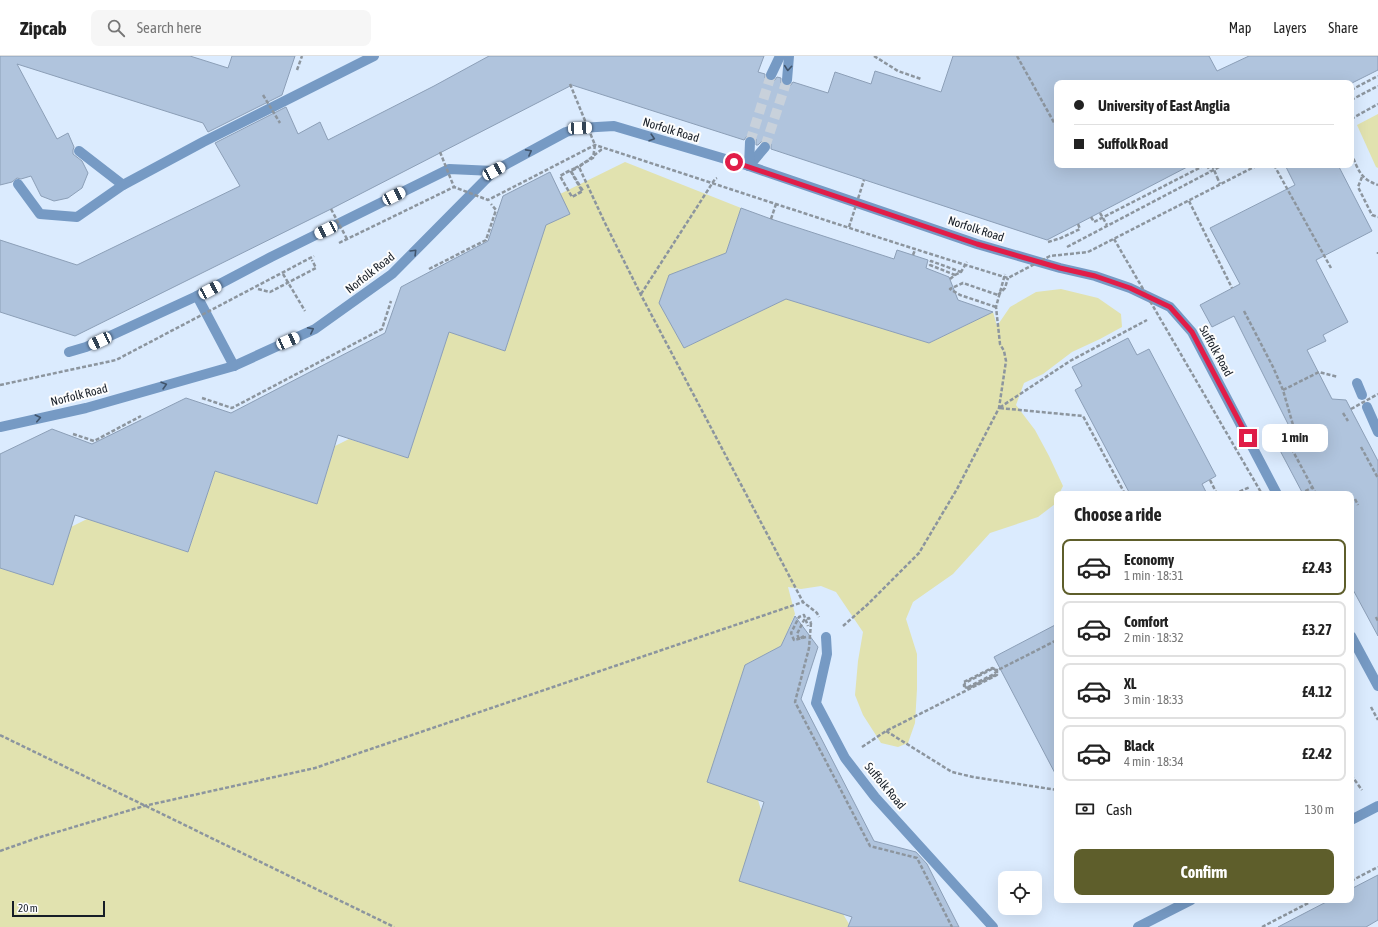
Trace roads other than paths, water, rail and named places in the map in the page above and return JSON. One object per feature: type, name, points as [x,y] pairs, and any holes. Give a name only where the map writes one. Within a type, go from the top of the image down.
[{"type":"street","points":[[18,184],[40,214],[76,217],[123,185],[203,142],[374,56]]},
{"type":"street","points":[[771,75],[780,56]]},
{"type":"street","points":[[787,80],[789,56]]},
{"type":"street","name":"Norfolk Road","points":[[0,427],[86,408],[234,366],[315,329],[392,274],[494,171],[566,132],[580,128],[614,126],[749,166],[977,244],[1060,268]]},
{"type":"street","points":[[749,166],[750,142]]},
{"type":"street","points":[[749,166],[765,147]]},
{"type":"street","points":[[79,151],[123,185]]},
{"type":"street","points":[[69,352],[86,347],[197,296],[449,169],[494,171]]},
{"type":"street","name":"Suffolk Road","points":[[1060,268],[1095,276],[1130,288],[1170,307],[1192,332],[1275,491]]},
{"type":"street","points":[[197,296],[234,366]]},
{"type":"street","points":[[1357,383],[1362,395]]},
{"type":"street","points":[[1367,407],[1378,432]]},
{"type":"street","name":"Suffolk Road","points":[[826,637],[827,654],[816,702],[845,758],[875,797],[993,927]]},
{"type":"street","points":[[1354,642],[1378,686]]},
{"type":"street","points":[[1354,818],[1378,806]]},
{"type":"street","points":[[1138,927],[1185,903]]},
{"type":"tunnel","points":[[750,142],[771,75]]},
{"type":"tunnel","points":[[765,147],[787,80]]}]
